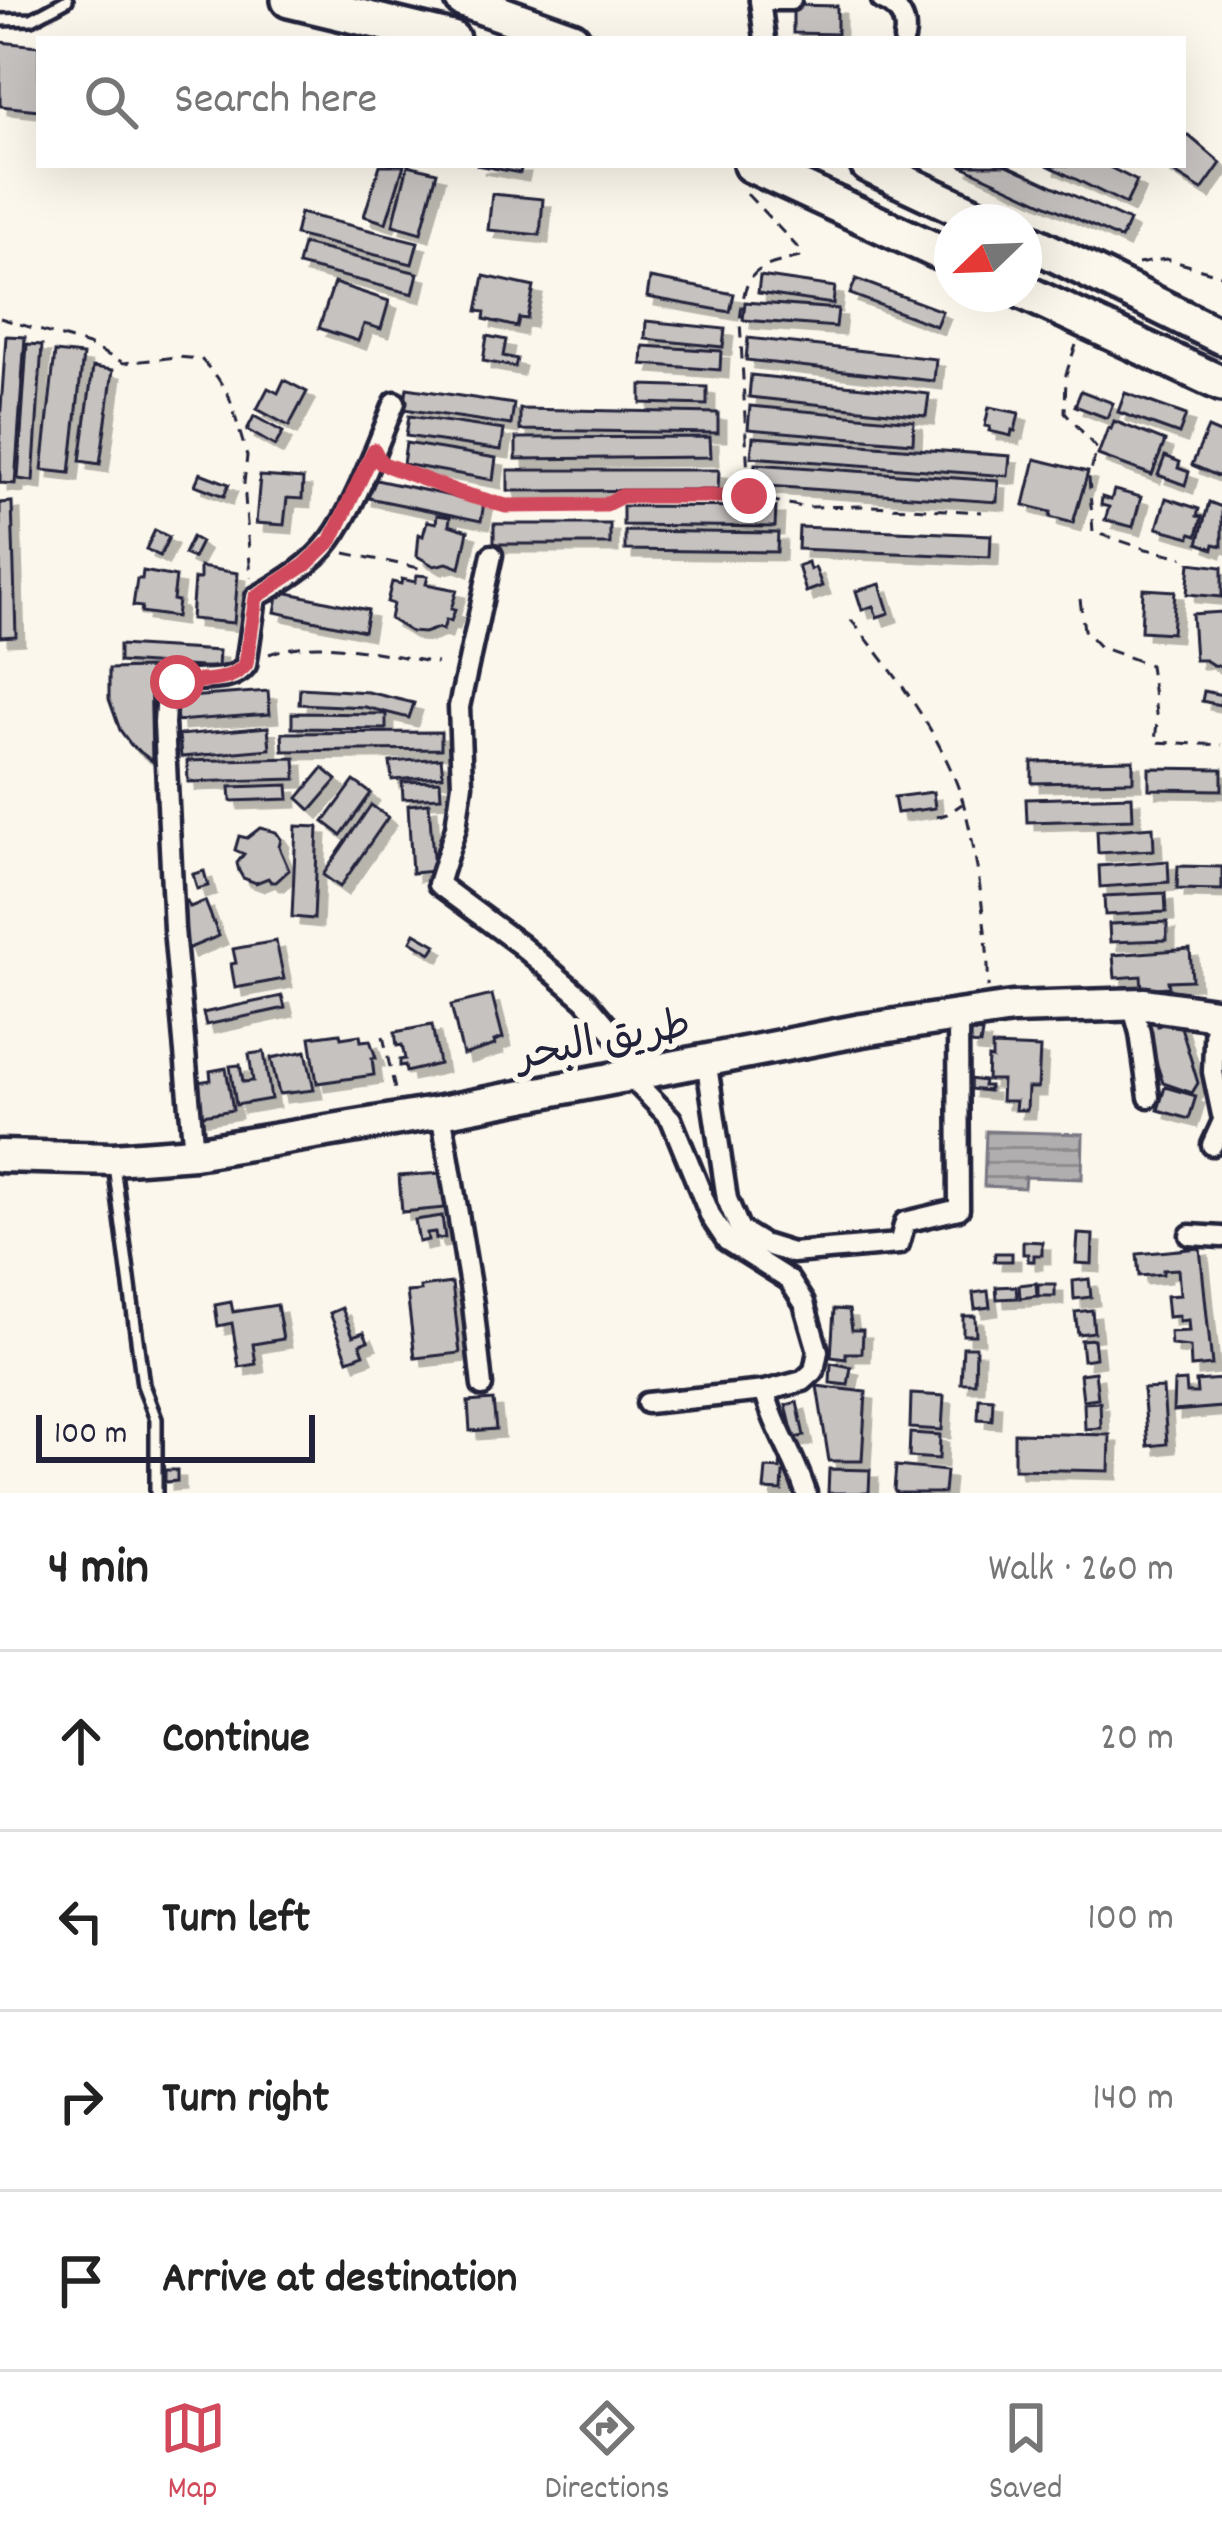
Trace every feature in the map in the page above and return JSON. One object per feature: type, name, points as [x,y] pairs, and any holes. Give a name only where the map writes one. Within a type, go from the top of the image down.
[{"type":"highway","points":[[289,0],[439,36]]},
{"type":"highway","points":[[463,0],[564,36]]},
{"type":"highway","points":[[883,168],[917,175],[961,204]]},
{"type":"highway","points":[[749,179],[934,251]]},
{"type":"highway","points":[[1042,248],[1222,337]]},
{"type":"highway","points":[[1042,300],[1222,385]]},
{"type":"highway","name":"طريق البحر","points":[[0,1156],[113,1159],[194,1153],[440,1112],[862,1030],[1012,1008],[1132,1004],[1218,1014]]},
{"type":"street","points":[[765,36],[760,0],[791,0]]},
{"type":"street","points":[[882,0],[898,9],[905,20],[904,36]]},
{"type":"street","points":[[194,1153],[174,928],[164,723],[169,689],[177,682],[241,673],[256,597],[305,565],[332,539],[395,402]]},
{"type":"street","points":[[492,555],[459,707],[462,784],[456,827],[438,884],[520,944],[585,1000],[631,1054],[630,1076],[671,1119],[711,1217],[728,1241],[789,1280],[804,1303],[818,1351],[814,1371],[802,1381],[765,1391],[647,1403]]},
{"type":"street","points":[[1132,1004],[1150,1097]]},
{"type":"street","points":[[1213,1145],[1222,1119],[1213,1072],[1218,1014]]},
{"type":"street","points":[[706,1060],[727,1199],[740,1230],[792,1253],[899,1244],[904,1222],[959,1209],[972,1015]]},
{"type":"street","points":[[440,1112],[482,1386]]},
{"type":"street","points":[[1190,1235],[1222,1237]]},
{"type":"street","points":[[765,1391],[806,1493]]},
{"type":"lane","points":[[0,20],[32,20],[68,0]]},
{"type":"lane","points":[[113,1159],[143,1384],[156,1419],[156,1493]]},
{"type":"path","points":[[749,179],[800,250],[800,257],[763,266],[748,280],[743,294],[740,320],[749,496]]},
{"type":"path","points":[[1102,278],[1166,259],[1222,275]]},
{"type":"path","points":[[0,318],[88,345],[124,363],[201,359],[218,377],[229,395],[247,456],[245,511],[256,597]]},
{"type":"path","points":[[1085,320],[1066,374],[1065,412],[1097,449],[1089,478],[1093,532],[1183,557]]},
{"type":"path","points":[[374,450],[381,463],[506,506],[604,505],[622,496],[749,496],[803,507],[982,512]]},
{"type":"path","points":[[319,552],[335,550],[419,568]]},
{"type":"path","points":[[1080,599],[1084,630],[1100,647],[1150,665],[1157,722],[1154,742],[1222,745]]},
{"type":"path","points":[[850,620],[921,717],[948,762],[963,803],[989,967],[972,1015]]},
{"type":"path","points":[[246,664],[290,646],[311,644],[436,663]]},
{"type":"path","points":[[936,818],[963,803]]},
{"type":"path","points":[[383,1036],[397,1101],[396,1120]]},
{"type":"shaded area","points":[[986,1131],[1083,1134],[1082,1179],[1025,1177],[1024,1188],[984,1186]]},
{"type":"building","points":[[793,5],[837,6],[837,34],[793,33]]},
{"type":"building","points":[[0,42],[36,46],[36,110],[0,106]]},
{"type":"building","points":[[1186,137],[1221,163],[1202,190],[1167,168],[1186,168]]},
{"type":"building","points":[[379,168],[403,168],[386,223],[364,216]]},
{"type":"building","points":[[407,168],[437,172],[421,233],[393,225]]},
{"type":"building","points":[[967,168],[1014,168],[1129,221],[1121,239]]},
{"type":"building","points":[[1053,168],[1111,168],[1137,181],[1126,204]]},
{"type":"building","points":[[492,194],[543,199],[540,235],[488,230]]},
{"type":"building","points":[[300,213],[418,242],[412,264],[295,235]]},
{"type":"building","points":[[303,244],[418,273],[413,294],[298,265]]},
{"type":"building","points":[[484,276],[534,287],[527,319],[519,318],[517,327],[484,319],[485,312],[477,311]]},
{"type":"building","points":[[760,276],[835,287],[833,304],[758,293]]},
{"type":"building","points":[[650,278],[734,294],[730,312],[647,297]]},
{"type":"building","points":[[856,279],[942,312],[936,326],[850,294]]},
{"type":"building","points":[[334,283],[389,301],[381,329],[364,324],[358,341],[319,328]]},
{"type":"building","points":[[745,302],[838,309],[836,327],[743,320]]},
{"type":"building","points":[[646,321],[725,329],[723,347],[645,339]]},
{"type":"building","points":[[6,336],[25,337],[15,484],[0,483]]},
{"type":"building","points":[[487,336],[506,340],[503,356],[517,359],[515,367],[483,361]]},
{"type":"building","points":[[748,338],[936,359],[934,381],[746,360]]},
{"type":"building","points":[[27,344],[42,345],[33,481],[18,479]]},
{"type":"building","points":[[643,346],[721,351],[720,370],[642,364]]},
{"type":"building","points":[[55,352],[83,355],[70,473],[42,470]]},
{"type":"building","points":[[93,367],[113,370],[100,464],[80,461]]},
{"type":"building","points":[[751,375],[929,394],[926,416],[749,397]]},
{"type":"building","points":[[284,380],[307,392],[289,426],[257,409],[268,388],[278,393]]},
{"type":"building","points":[[641,385],[707,387],[707,405],[641,403]]},
{"type":"building","points":[[407,388],[514,404],[511,425],[404,409]]},
{"type":"building","points":[[1081,391],[1113,403],[1107,418],[1075,406]]},
{"type":"building","points":[[1125,393],[1186,415],[1179,434],[1118,412]]},
{"type":"building","points":[[750,406],[914,421],[913,443],[748,429]]},
{"type":"building","points":[[989,407],[1019,413],[1011,436],[985,426]]},
{"type":"building","points":[[520,409],[718,413],[718,433],[520,430]]},
{"type":"building","points":[[254,416],[283,432],[275,446],[247,430]]},
{"type":"building","points":[[409,416],[504,430],[501,450],[406,436]]},
{"type":"building","points":[[1114,421],[1165,441],[1152,475],[1098,455]]},
{"type":"building","points":[[1208,428],[1222,434],[1222,478],[1192,465]]},
{"type":"building","points":[[710,437],[711,457],[516,459],[516,438]]},
{"type":"building","points":[[753,437],[1010,456],[1008,476],[751,457]]},
{"type":"building","points":[[406,443],[496,458],[493,480],[403,464]]},
{"type":"building","points":[[1165,456],[1189,472],[1185,485],[1158,475]]},
{"type":"building","points":[[1035,459],[1088,472],[1073,523],[1024,505]]},
{"type":"building","points":[[755,464],[998,481],[997,502],[753,485]]},
{"type":"building","points":[[508,470],[719,470],[718,490],[508,491]]},
{"type":"building","points":[[200,473],[229,484],[224,496],[195,485]]},
{"type":"building","points":[[260,476],[303,479],[302,499],[287,498],[284,525],[256,523]]},
{"type":"building","points":[[367,478],[484,503],[481,521],[364,497]]},
{"type":"building","points":[[1114,490],[1141,497],[1133,527],[1105,520],[1109,507],[1101,505],[1102,497],[1111,500]]},
{"type":"building","points":[[1166,498],[1199,509],[1197,516],[1202,517],[1197,535],[1157,528]]},
{"type":"building","points":[[12,502],[16,636],[0,637],[0,503]]},
{"type":"building","points":[[1209,502],[1222,507],[1222,546],[1214,544],[1213,549],[1198,543]]},
{"type":"building","points":[[623,506],[776,507],[775,527],[623,525]]},
{"type":"building","points":[[437,515],[450,517],[449,525],[468,531],[460,568],[447,563],[434,566],[417,556],[419,534],[423,536],[427,521],[436,523]]},
{"type":"building","points":[[494,524],[610,524],[610,544],[494,544]]},
{"type":"building","points":[[799,527],[991,535],[990,557],[798,549]]},
{"type":"building","points":[[155,530],[169,537],[160,556],[146,549]]},
{"type":"building","points":[[625,531],[778,533],[777,552],[625,550]]},
{"type":"building","points":[[192,537],[201,542],[193,558],[184,554]]},
{"type":"building","points":[[808,562],[822,586],[806,592],[798,566]]},
{"type":"building","points":[[1190,563],[1222,567],[1222,597],[1187,594]]},
{"type":"building","points":[[200,567],[238,573],[234,623],[191,619],[194,579],[200,579]]},
{"type":"building","points":[[143,571],[176,577],[176,617],[141,612],[142,607],[133,606]]},
{"type":"building","points":[[417,575],[428,576],[426,584],[457,590],[451,609],[455,610],[443,630],[411,632],[390,619],[393,604],[387,602],[392,582],[415,582]]},
{"type":"building","points":[[880,584],[889,613],[877,617],[873,606],[862,610],[856,591]]},
{"type":"building","points":[[1143,589],[1175,591],[1172,633],[1141,631]]},
{"type":"building","points":[[279,591],[368,610],[364,631],[275,612]]},
{"type":"building","points":[[1222,612],[1222,666],[1195,660],[1192,614]]},
{"type":"building","points":[[119,645],[219,651],[218,668],[119,662]]},
{"type":"building","points":[[150,668],[152,761],[120,730],[109,699],[109,669]]},
{"type":"building","points":[[300,688],[368,692],[414,703],[409,718],[365,707],[299,704]]},
{"type":"building","points":[[268,691],[270,714],[177,721],[175,698]]},
{"type":"building","points":[[1204,691],[1222,695],[1220,705],[1202,701]]},
{"type":"building","points":[[292,713],[386,714],[386,729],[292,728]]},
{"type":"building","points":[[268,727],[270,749],[181,757],[179,735]]},
{"type":"building","points":[[441,732],[441,749],[283,751],[282,733]]},
{"type":"building","points":[[295,758],[296,779],[188,782],[187,761]]},
{"type":"building","points":[[441,758],[443,776],[392,780],[390,762]]},
{"type":"building","points":[[1133,760],[1133,781],[1032,783],[1032,762]]},
{"type":"building","points":[[323,768],[337,780],[311,810],[298,798]]},
{"type":"building","points":[[1149,768],[1222,769],[1222,790],[1149,789]]},
{"type":"building","points":[[354,781],[371,793],[341,835],[324,822]]},
{"type":"building","points":[[440,781],[441,797],[403,799],[402,782]]},
{"type":"building","points":[[288,785],[289,799],[231,801],[230,787]]},
{"type":"building","points":[[933,792],[935,808],[897,813],[894,797]]},
{"type":"building","points":[[1132,796],[1133,819],[1027,822],[1026,799]]},
{"type":"building","points":[[429,803],[434,871],[412,873],[408,805]]},
{"type":"building","points":[[371,805],[388,817],[340,887],[323,875]]},
{"type":"building","points":[[296,826],[318,827],[314,919],[292,917]]},
{"type":"building","points":[[1153,827],[1154,850],[1098,853],[1097,831]]},
{"type":"building","points":[[260,828],[276,832],[281,839],[279,847],[289,870],[276,882],[268,878],[256,883],[239,871],[237,863],[244,854],[235,850],[239,836],[247,838]]},
{"type":"building","points":[[1168,861],[1169,882],[1100,887],[1099,866]]},
{"type":"building","points":[[1178,866],[1222,867],[1222,890],[1177,889]]},
{"type":"building","points":[[204,871],[208,886],[197,889],[193,874]]},
{"type":"building","points":[[1165,893],[1166,912],[1105,915],[1104,896]]},
{"type":"building","points":[[187,901],[190,907],[205,901],[219,936],[187,949],[174,906]]},
{"type":"building","points":[[1167,922],[1167,940],[1110,942],[1109,924]]},
{"type":"building","points":[[415,933],[436,945],[431,953],[411,941]]},
{"type":"building","points":[[276,941],[284,979],[235,988],[233,949]]},
{"type":"building","points":[[1190,949],[1192,980],[1142,989],[1141,976],[1115,978],[1113,955]]},
{"type":"building","points":[[492,995],[503,1038],[463,1055],[451,1005]]},
{"type":"building","points":[[282,996],[285,1008],[206,1025],[203,1013]]},
{"type":"building","points":[[1178,1017],[1198,1083],[1192,1093],[1163,1083],[1145,1028],[1155,1019],[1158,1026]]},
{"type":"building","points":[[432,1025],[439,1064],[406,1072],[405,1065],[400,1066],[405,1059],[395,1032]]},
{"type":"building","points":[[970,1032],[982,1033],[980,1045],[969,1044]]},
{"type":"building","points":[[340,1033],[341,1038],[360,1035],[361,1041],[370,1040],[376,1058],[372,1058],[374,1075],[317,1083],[310,1037]]},
{"type":"building","points":[[992,1046],[1040,1048],[1038,1088],[1028,1088],[1027,1110],[1015,1110],[1016,1101],[1001,1101],[1002,1080],[987,1080]]},
{"type":"building","points":[[306,1051],[314,1090],[279,1094],[271,1058]]},
{"type":"building","points":[[264,1052],[271,1099],[236,1105],[230,1066],[240,1065],[243,1082],[253,1081],[249,1054]]},
{"type":"building","points":[[226,1068],[233,1110],[196,1116],[191,1083],[211,1080],[210,1071]]},
{"type":"building","points":[[970,1079],[984,1081],[989,1091],[969,1089]]},
{"type":"building","points":[[1165,1087],[1196,1096],[1189,1119],[1158,1110]]},
{"type":"building","points":[[442,1173],[445,1208],[402,1212],[399,1176]]},
{"type":"building","points":[[442,1216],[445,1238],[427,1233],[428,1240],[419,1242],[415,1220]]},
{"type":"building","points":[[1078,1234],[1093,1235],[1092,1264],[1076,1263]]},
{"type":"building","points":[[1023,1241],[1042,1242],[1042,1255],[1028,1261]]},
{"type":"building","points":[[1200,1248],[1212,1365],[1191,1367],[1190,1347],[1171,1345],[1170,1332],[1189,1331],[1188,1320],[1168,1317],[1166,1296],[1180,1295],[1178,1269],[1139,1276],[1137,1254]]},
{"type":"building","points":[[995,1253],[1012,1253],[1012,1261],[994,1261]]},
{"type":"building","points":[[1089,1279],[1091,1297],[1074,1299],[1073,1281]]},
{"type":"building","points":[[452,1283],[460,1353],[415,1358],[407,1292]]},
{"type":"building","points":[[1036,1283],[1037,1296],[1020,1298],[1019,1285]]},
{"type":"building","points":[[1038,1284],[1055,1284],[1055,1296],[1038,1296]]},
{"type":"building","points":[[1016,1286],[1017,1298],[997,1299],[996,1287]]},
{"type":"building","points":[[988,1291],[990,1307],[975,1309],[973,1293]]},
{"type":"building","points":[[231,1302],[233,1312],[277,1305],[283,1339],[253,1344],[256,1364],[239,1367],[232,1323],[218,1326],[215,1305]]},
{"type":"building","points":[[342,1308],[353,1336],[364,1332],[368,1341],[360,1344],[364,1354],[348,1360],[330,1313]]},
{"type":"building","points":[[834,1309],[849,1310],[852,1330],[863,1330],[862,1353],[846,1353],[846,1359],[831,1357]]},
{"type":"building","points":[[1092,1310],[1094,1332],[1078,1334],[1075,1312]]},
{"type":"building","points":[[963,1316],[975,1316],[976,1335],[963,1335]]},
{"type":"building","points":[[1094,1339],[1096,1358],[1083,1360],[1081,1340]]},
{"type":"building","points":[[963,1347],[976,1347],[975,1383],[961,1383]]},
{"type":"building","points":[[831,1363],[851,1367],[848,1385],[830,1383]]},
{"type":"building","points":[[1095,1372],[1098,1398],[1083,1400],[1080,1374]]},
{"type":"building","points":[[1222,1379],[1222,1407],[1173,1411],[1174,1382],[1186,1381],[1187,1393],[1197,1393],[1196,1381]]},
{"type":"building","points":[[817,1386],[866,1392],[862,1461],[829,1461]]},
{"type":"building","points":[[1163,1388],[1167,1444],[1148,1446],[1143,1389]]},
{"type":"building","points":[[911,1394],[944,1396],[942,1430],[910,1428]]},
{"type":"building","points":[[979,1398],[993,1399],[992,1420],[978,1419]]},
{"type":"building","points":[[493,1400],[496,1429],[470,1431],[468,1402]]},
{"type":"building","points":[[797,1402],[804,1436],[794,1438],[786,1405]]},
{"type":"building","points":[[1100,1402],[1101,1428],[1085,1429],[1084,1403]]},
{"type":"building","points":[[910,1433],[940,1435],[939,1459],[909,1457]]},
{"type":"building","points":[[1014,1433],[1110,1435],[1109,1471],[1014,1469]]},
{"type":"building","points":[[781,1457],[788,1457],[782,1491],[764,1490],[766,1468],[780,1469]]},
{"type":"building","points":[[896,1466],[946,1471],[944,1493],[897,1493]]},
{"type":"building","points":[[829,1469],[870,1470],[869,1493],[828,1493]]},
{"type":"building","points":[[165,1470],[177,1470],[177,1481],[165,1482]]},
{"type":"route","points":[[177,682],[241,673],[256,597],[305,565],[332,539],[374,450],[381,463],[506,506],[604,505],[622,496],[749,496]]}]
